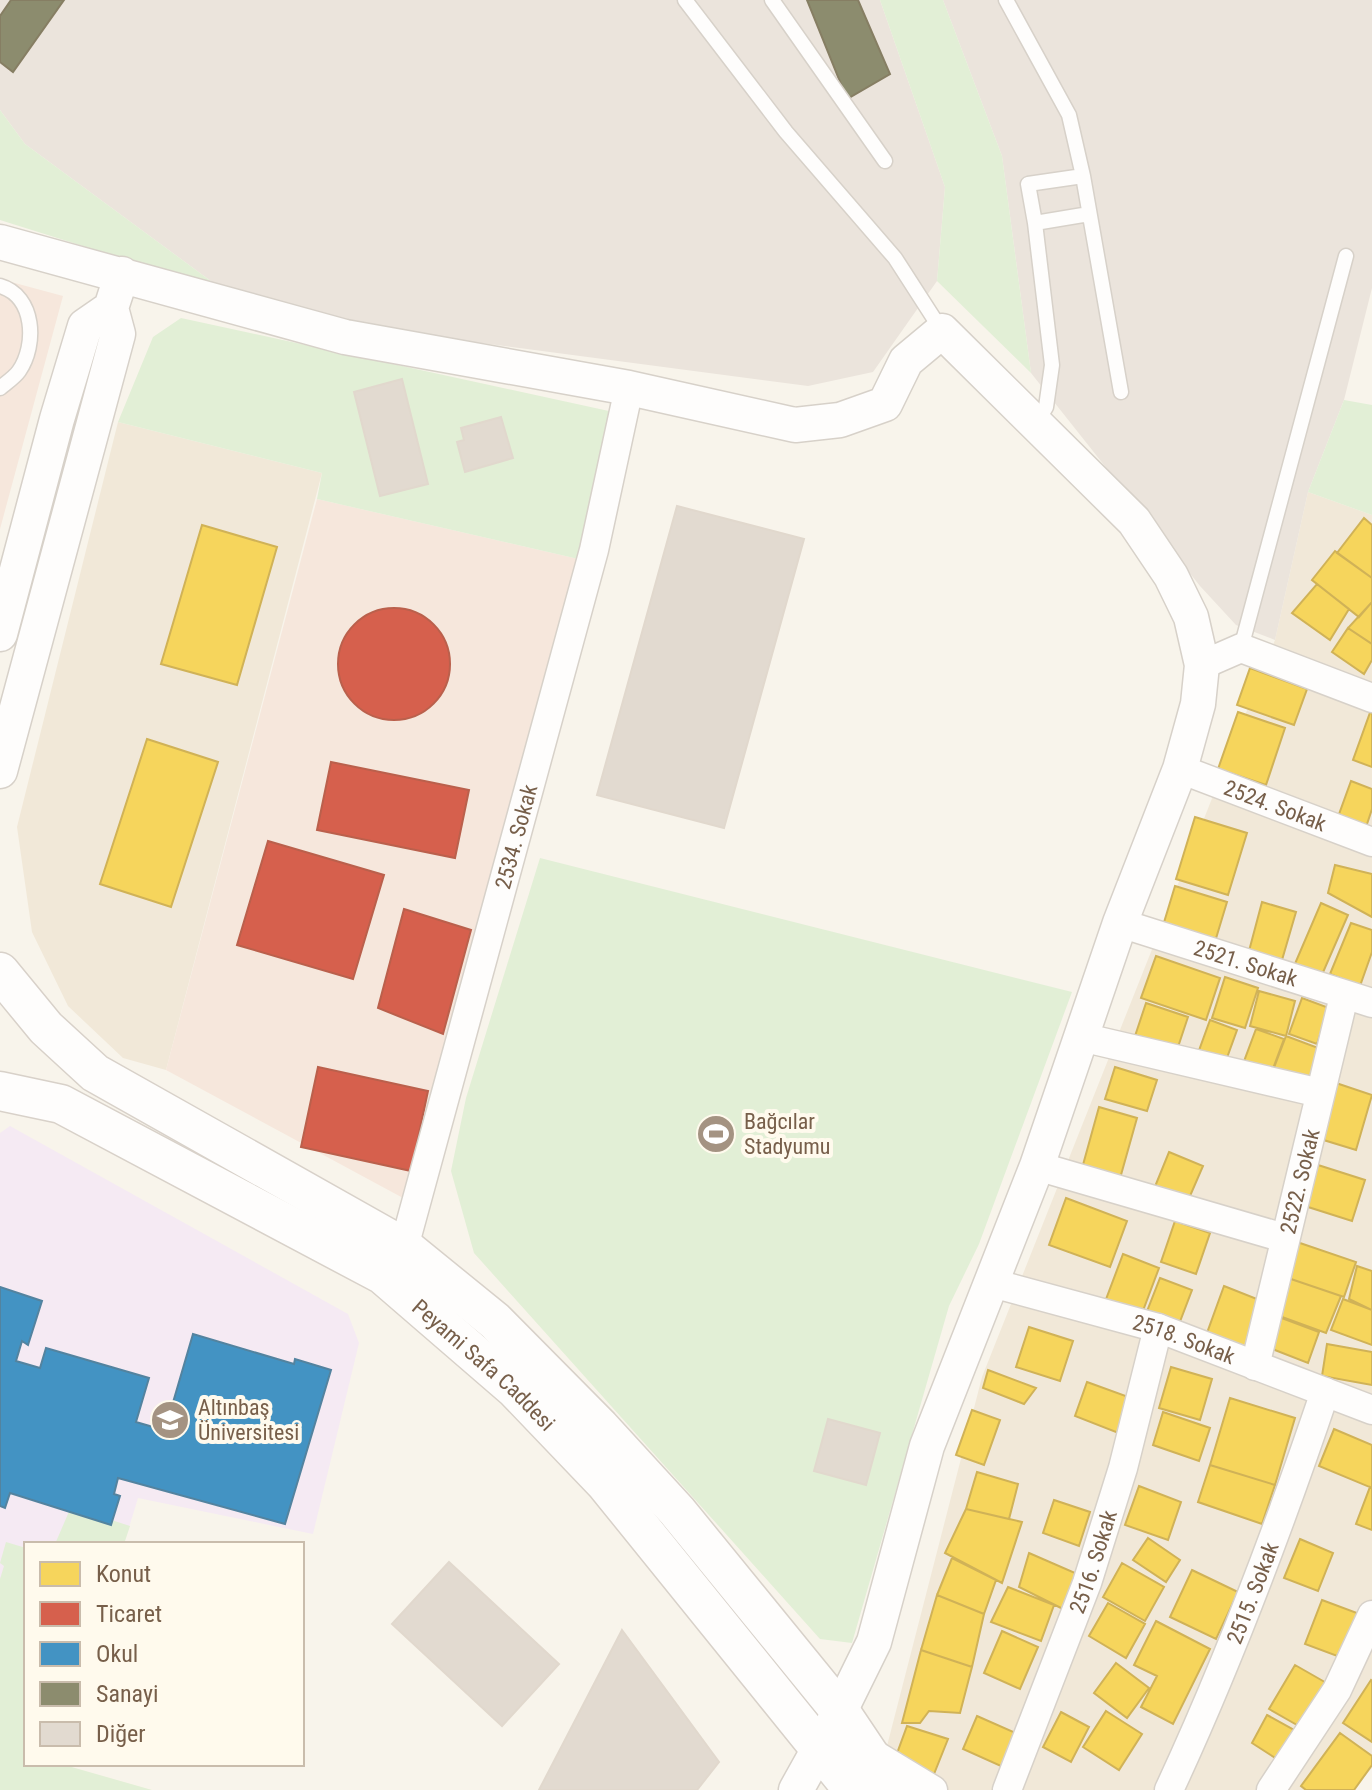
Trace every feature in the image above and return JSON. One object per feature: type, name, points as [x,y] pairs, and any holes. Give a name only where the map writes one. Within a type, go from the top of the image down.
[{"type":"main road","points":[[0,972],[46,1028],[95,1073],[393,1261],[495,1321],[600,1427],[677,1511],[840,1711],[893,1790]]},
{"type":"main road","points":[[0,984],[0,1023]]},
{"type":"main road","name":"Peyami Safa Caddesi","points":[[0,1091],[13,1091],[61,1104],[393,1261],[605,1483],[853,1790]]},
{"type":"street","points":[[0,242],[345,337],[629,388],[795,425],[840,420],[885,404],[906,361],[942,331],[1134,521],[1164,565],[1191,617],[1202,665],[1198,704],[1180,769],[1120,923],[1037,1166],[927,1446],[874,1642],[821,1748],[796,1790]]},
{"type":"street","points":[[0,771],[118,334],[111,308],[122,274]]},
{"type":"street","points":[[0,630],[85,326],[111,308]]},
{"type":"street","name":"2534. Sokak","points":[[393,1261],[594,550],[629,388]]},
{"type":"street","points":[[1202,665],[1241,648],[1372,698]]},
{"type":"street","name":"2524. Sokak","points":[[1180,769],[1372,842]]},
{"type":"street","name":"2521. Sokak","points":[[1120,923],[1372,1003]]},
{"type":"street","name":"2522. Sokak","points":[[1255,1366],[1344,996]]},
{"type":"street","points":[[1081,1037],[1320,1093]]},
{"type":"street","points":[[1037,1166],[1284,1238]]},
{"type":"street","name":"2518. Sokak","points":[[992,1283],[1158,1328],[1372,1410]]},
{"type":"street","name":"2516. Sokak","points":[[1007,1790],[1087,1583],[1123,1468],[1158,1328]]},
{"type":"street","name":"2515. Sokak","points":[[1169,1790],[1273,1545],[1325,1392]]},
{"type":"street","points":[[1271,1790],[1337,1690],[1372,1615]]},
{"type":"street","points":[[863,1748],[933,1790]]},
{"type":"lane","points":[[685,0],[786,132],[895,258],[942,331]]},
{"type":"lane","points":[[772,0],[885,161]]},
{"type":"lane","points":[[1006,0],[1069,115],[1083,176],[1121,392]]},
{"type":"lane","points":[[1036,424],[1046,407],[1052,365],[1028,184],[1083,176]]},
{"type":"lane","points":[[1035,223],[1089,214]]},
{"type":"lane","points":[[1241,648],[1346,256]]},
{"type":"lane","points":[[0,286],[7,288],[23,303],[28,313],[30,335],[19,371],[0,388]]},
{"type":"shaded area","points":[[0,0],[880,0],[945,187],[937,281],[873,372],[808,386],[360,327],[223,290],[25,144],[0,110]]},
{"type":"shaded area","points":[[943,0],[1372,0],[1372,288],[1344,400],[1308,492],[1275,640],[1236,625],[1200,586],[1031,373],[1002,156]]},
{"type":"shaded area","points":[[0,279],[63,296],[0,529]]},
{"type":"shaded area","points":[[118,422],[322,473],[166,1070],[123,1058],[68,1006],[32,932],[17,827]]},
{"type":"shaded area","points":[[1308,492],[1372,515],[1372,1768],[1353,1790],[915,1790],[887,1746],[982,1377],[1275,640]]},
{"type":"shaded area","points":[[317,499],[587,561],[416,1205],[166,1070]]},
{"type":"shaded area","name":"Altınbaş Üniversitesi","points":[[10,1126],[348,1314],[359,1343],[313,1534],[138,1498],[125,1542],[24,1542],[24,1757],[0,1751],[0,1133]]},
{"type":"green space","points":[[880,0],[943,0],[1002,156],[1031,373],[937,281],[945,187]]},
{"type":"green space","points":[[0,110],[25,144],[223,290],[0,220]]},
{"type":"green space","points":[[181,318],[618,413],[587,561],[317,499],[322,473],[118,422],[153,337]]},
{"type":"green space","points":[[1344,400],[1372,405],[1372,515],[1308,492]]},
{"type":"green space","name":"Bağcılar Stadyumu","points":[[540,858],[1072,992],[979,1244],[949,1306],[852,1643],[820,1639],[474,1253],[451,1171],[466,1098]]},
{"type":"green space","points":[[71,1507],[130,1526],[125,1542],[56,1542]]},
{"type":"green space","points":[[6,1542],[24,1547],[24,1766],[68,1766],[152,1790],[0,1790],[0,1579],[4,1566],[0,1563]]},
{"type":"building: Konut","points":[[1364,518],[1372,525],[1372,578],[1337,553]]},
{"type":"building: Konut","points":[[202,525],[277,547],[237,685],[161,664]]},
{"type":"building: Konut","points":[[1335,551],[1372,578],[1372,602],[1359,617],[1312,580]]},
{"type":"building: Konut","points":[[1317,584],[1349,609],[1330,640],[1292,613]]},
{"type":"building: Konut","points":[[1372,602],[1372,644],[1348,628]]},
{"type":"building: Konut","points":[[1348,628],[1372,644],[1372,660],[1364,674],[1332,652]]},
{"type":"building: Konut","points":[[1250,668],[1307,689],[1294,725],[1237,705]]},
{"type":"building: Konut","points":[[1372,707],[1372,767],[1353,760]]},
{"type":"building: Konut","points":[[1238,712],[1285,728],[1266,785],[1218,769]]},
{"type":"building: Konut","points":[[147,739],[218,762],[171,907],[100,884]]},
{"type":"building: Konut","points":[[1351,781],[1372,789],[1372,809],[1366,827],[1338,817]]},
{"type":"building: Konut","points":[[1195,817],[1247,833],[1228,895],[1176,879]]},
{"type":"building: Konut","points":[[1335,865],[1372,874],[1372,917],[1328,893]]},
{"type":"building: Konut","points":[[1175,886],[1227,902],[1214,945],[1162,929]]},
{"type":"building: Konut","points":[[1262,902],[1296,912],[1282,960],[1249,951]]},
{"type":"building: Konut","points":[[1321,903],[1348,915],[1321,977],[1294,966]]},
{"type":"building: Konut","points":[[1351,923],[1372,930],[1372,952],[1360,986],[1330,974]]},
{"type":"building: Konut","points":[[1156,956],[1220,978],[1206,1020],[1141,998]]},
{"type":"building: Konut","points":[[1225,977],[1258,988],[1245,1028],[1212,1018]]},
{"type":"building: Konut","points":[[1259,991],[1295,1001],[1286,1036],[1250,1026]]},
{"type":"building: Konut","points":[[1302,998],[1329,1008],[1317,1044],[1289,1034]]},
{"type":"building: Konut","points":[[1146,1003],[1188,1017],[1177,1050],[1135,1036]]},
{"type":"building: Konut","points":[[1210,1020],[1237,1030],[1224,1066],[1197,1056]]},
{"type":"building: Konut","points":[[1256,1029],[1284,1039],[1271,1074],[1243,1064]]},
{"type":"building: Konut","points":[[1286,1036],[1321,1049],[1307,1086],[1272,1073]]},
{"type":"building: Konut","points":[[1115,1067],[1157,1080],[1147,1111],[1105,1099]]},
{"type":"building: Konut","points":[[1336,1083],[1372,1095],[1356,1150],[1317,1138]]},
{"type":"building: Konut","points":[[1099,1107],[1137,1118],[1119,1182],[1081,1172]]},
{"type":"building: Konut","points":[[1169,1152],[1203,1166],[1187,1203],[1154,1189]]},
{"type":"building: Konut","points":[[1318,1165],[1365,1180],[1352,1221],[1305,1206]]},
{"type":"building: Konut","points":[[1066,1198],[1127,1221],[1110,1267],[1049,1245]]},
{"type":"building: Konut","points":[[1175,1221],[1210,1233],[1196,1274],[1161,1262]]},
{"type":"building: Konut","points":[[1297,1242],[1356,1262],[1344,1297],[1285,1277]]},
{"type":"building: Konut","points":[[1123,1254],[1159,1268],[1141,1316],[1105,1302]]},
{"type":"building: Konut","points":[[1357,1266],[1372,1271],[1372,1310],[1349,1299]]},
{"type":"building: Konut","points":[[1285,1277],[1341,1296],[1326,1333],[1271,1313]]},
{"type":"building: Konut","points":[[1160,1278],[1192,1290],[1176,1332],[1144,1319]]},
{"type":"building: Konut","points":[[1224,1286],[1267,1303],[1249,1349],[1207,1333]]},
{"type":"building: Konut","points":[[1343,1299],[1372,1310],[1372,1345],[1331,1330]]},
{"type":"building: Konut","points":[[1279,1317],[1319,1332],[1308,1363],[1267,1347]]},
{"type":"building: Konut","points":[[1029,1327],[1073,1341],[1060,1381],[1016,1367]]},
{"type":"building: Konut","points":[[1327,1344],[1372,1352],[1372,1385],[1322,1376]]},
{"type":"building: Konut","points":[[1171,1367],[1212,1379],[1200,1420],[1159,1408]]},
{"type":"building: Konut","points":[[988,1370],[1036,1388],[1024,1404],[983,1388]]},
{"type":"building: Konut","points":[[1087,1382],[1134,1399],[1121,1434],[1075,1416]]},
{"type":"building: Konut","points":[[1230,1398],[1295,1418],[1275,1485],[1210,1465]]},
{"type":"building: Konut","points":[[972,1410],[1000,1420],[984,1465],[956,1455]]},
{"type":"building: Konut","points":[[1163,1412],[1210,1428],[1199,1461],[1153,1445]]},
{"type":"building: Konut","points":[[1334,1429],[1372,1445],[1372,1488],[1319,1466]]},
{"type":"building: Konut","points":[[1210,1465],[1275,1485],[1262,1524],[1198,1502]]},
{"type":"building: Konut","points":[[977,1472],[1018,1484],[1009,1519],[966,1509]]},
{"type":"building: Konut","points":[[1139,1486],[1181,1502],[1168,1540],[1125,1525]]},
{"type":"building: Konut","points":[[1372,1488],[1372,1530],[1356,1524]]},
{"type":"building: Konut","points":[[1054,1500],[1090,1512],[1079,1546],[1043,1533]]},
{"type":"building: Konut","points":[[966,1509],[1022,1522],[1002,1583],[945,1553]]},
{"type":"building: Konut","points":[[1148,1538],[1180,1560],[1166,1582],[1133,1560]]},
{"type":"building: Konut","points":[[1300,1539],[1333,1553],[1318,1591],[1284,1578]]},
{"type":"building: Konut","points":[[1029,1553],[1082,1576],[1069,1612],[1019,1587]]},
{"type":"building: Konut","points":[[952,1558],[996,1580],[984,1614],[937,1595]]},
{"type":"building: Konut","points":[[1122,1563],[1164,1587],[1145,1621],[1103,1597]]},
{"type":"building: Konut","points":[[1192,1570],[1238,1592],[1216,1639],[1170,1617]]},
{"type":"building: Konut","points":[[1008,1587],[1054,1605],[1041,1641],[991,1622]]},
{"type":"building: Konut","points":[[937,1595],[984,1614],[972,1667],[921,1650]]},
{"type":"building: Konut","points":[[1322,1600],[1365,1616],[1348,1660],[1305,1644]]},
{"type":"building: Konut","points":[[1108,1603],[1145,1624],[1126,1658],[1089,1636]]},
{"type":"building: Konut","points":[[1156,1621],[1210,1649],[1173,1724],[1141,1707],[1157,1676],[1134,1665]]},
{"type":"building: Konut","points":[[1002,1631],[1038,1647],[1020,1689],[984,1673]]},
{"type":"building: Konut","points":[[921,1650],[972,1667],[960,1713],[929,1711],[920,1723],[902,1723]]},
{"type":"building: Konut","points":[[1116,1663],[1149,1688],[1127,1718],[1094,1693]]},
{"type":"building: Konut","points":[[1295,1665],[1330,1685],[1304,1729],[1269,1709]]},
{"type":"building: Konut","points":[[1372,1681],[1372,1742],[1343,1723]]},
{"type":"building: Konut","points":[[1106,1711],[1142,1734],[1119,1770],[1083,1747]]},
{"type":"building: Konut","points":[[1061,1712],[1089,1727],[1071,1762],[1043,1747]]},
{"type":"building: Konut","points":[[1267,1715],[1298,1732],[1280,1761],[1252,1743]]},
{"type":"building: Konut","points":[[977,1716],[1018,1734],[1003,1767],[963,1749]]},
{"type":"building: Konut","points":[[907,1726],[948,1739],[934,1774],[895,1759]]},
{"type":"building: Konut","points":[[1340,1733],[1372,1756],[1372,1765],[1354,1790],[1306,1790],[1301,1786]]},
{"type":"building: Ticaret","points":[[394,608],[415,612],[433,625],[446,643],[450,664],[446,685],[433,703],[415,716],[394,720],[373,716],[355,703],[342,685],[338,664],[342,643],[355,625],[373,612]]},
{"type":"building: Ticaret","points":[[331,762],[469,790],[455,858],[317,830]]},
{"type":"building: Ticaret","points":[[268,841],[384,875],[353,979],[237,945]]},
{"type":"building: Ticaret","points":[[404,909],[471,930],[443,1034],[378,1008]]},
{"type":"building: Ticaret","points":[[318,1067],[428,1091],[411,1171],[301,1147]]},
{"type":"building: Okul","points":[[0,1287],[42,1301],[28,1345],[22,1341],[16,1361],[40,1368],[46,1348],[149,1378],[136,1422],[160,1429],[162,1421],[167,1423],[193,1334],[294,1364],[295,1359],[331,1370],[285,1524],[118,1478],[114,1494],[120,1496],[111,1525],[10,1493],[5,1508],[0,1506]]},
{"type":"building: Sanayi","points":[[11,0],[64,0],[13,72],[0,62],[0,16]]},
{"type":"building: Sanayi","points":[[807,0],[858,0],[890,74],[847,99]]},
{"type":"building: Diğer","points":[[402,379],[428,484],[380,496],[354,392]]},
{"type":"building: Diğer","points":[[501,417],[513,458],[465,472],[457,442],[464,440],[461,428]]},
{"type":"building: Diğer","points":[[677,506],[804,539],[724,828],[597,795]]},
{"type":"building: Diğer","points":[[828,1419],[880,1433],[866,1485],[814,1471]]},
{"type":"building: Diğer","points":[[449,1562],[559,1664],[502,1726],[392,1624]]},
{"type":"building: Diğer","points":[[622,1630],[719,1762],[697,1790],[539,1790]]},
{"type":"place","name":"Bağcılar Stadyumu","points":[[716,1134]]},
{"type":"place","name":"Altınbaş Üniversitesi","points":[[170,1420]]}]
